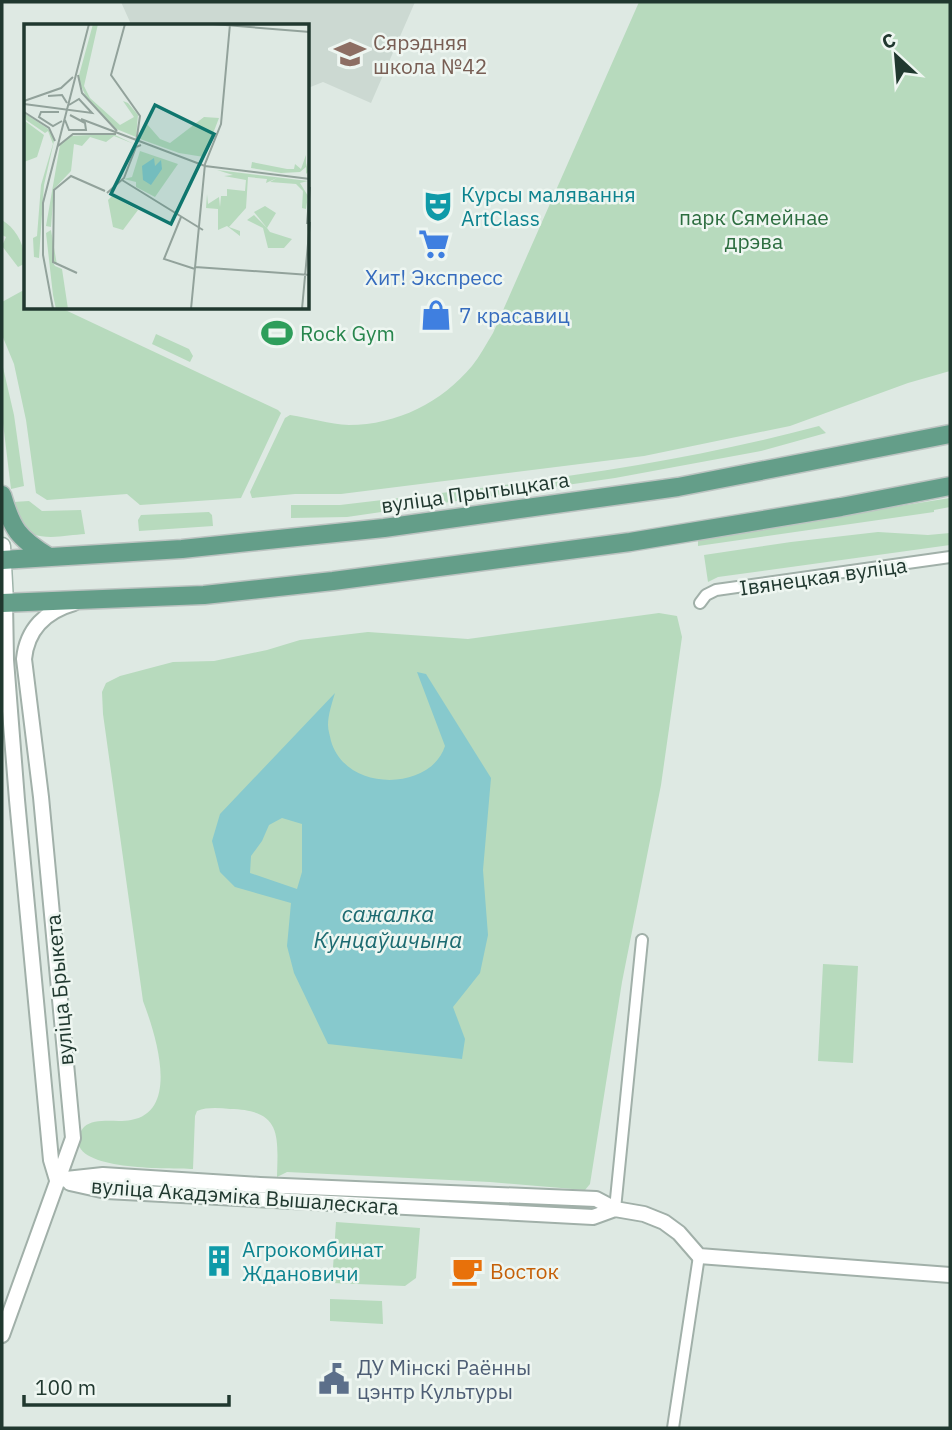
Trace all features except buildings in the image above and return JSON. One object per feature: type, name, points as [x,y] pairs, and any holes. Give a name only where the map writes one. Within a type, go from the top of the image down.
[{"type":"main road","name":"вуліца Прытыцкага","points":[[2,555],[49,557],[182,549],[397,526],[678,487],[950,434]]},
{"type":"main road","points":[[2,555],[3,602],[204,595],[333,581],[603,545],[841,507],[950,485]]},
{"type":"main road","points":[[2,495],[10,523],[15,530],[32,547],[49,557]]},
{"type":"street","name":"Івянецкая вуліца","points":[[700,603],[706,594],[716,590],[950,557]]},
{"type":"street","name":"вуліца Брыкета","points":[[2,1335],[73,1138],[41,797],[24,659],[33,630],[45,617],[60,607],[82,601]]},
{"type":"street","name":"вуліца Брыкета","points":[[3,602],[17,800],[51,1160],[57,1180]]},
{"type":"street","points":[[17,800],[41,797]]},
{"type":"street","points":[[615,1209],[642,940]]},
{"type":"street","points":[[37,1007],[60,1006]]},
{"type":"street","name":"вуліца Акадэміка Вышалескага","points":[[57,1180],[103,1175],[260,1185],[596,1199],[615,1209],[645,1214],[664,1222],[679,1233],[698,1256]]},
{"type":"street","points":[[673,1428],[698,1256],[950,1275]]},
{"type":"shaded area","name":"Сярэдняя школа №42","points":[[121,2],[415,2],[371,103],[323,82],[310,87],[310,24],[129,24]]},
{"type":"green space","name":"парк Сямейнае дрэва","points":[[639,2],[950,2],[950,371],[908,383],[790,426],[644,456],[341,494],[252,498],[250,492],[285,418],[290,415],[349,425],[384,421],[401,416],[433,400],[472,366],[493,333]]},
{"type":"green space","points":[[2,220],[16,233],[22,245],[24,264],[18,267],[2,246],[6,237],[2,235]]},
{"type":"green space","points":[[22,291],[24,310],[65,310],[278,410],[281,413],[241,498],[140,505],[127,494],[47,500],[36,493],[26,420],[14,364],[2,335],[2,302]]},
{"type":"green space","points":[[156,334],[189,349],[193,356],[190,362],[152,344]]},
{"type":"green space","points":[[2,363],[14,415],[24,486],[11,489],[2,415]]},
{"type":"green space","points":[[819,426],[826,433],[761,451],[615,478],[347,517],[291,518],[291,505],[340,505],[581,474],[701,453]]},
{"type":"green space","points":[[950,498],[950,507],[934,512],[698,546],[698,538]]},
{"type":"green space","points":[[29,501],[42,511],[81,510],[85,534],[50,537],[26,530],[19,522],[13,502]]},
{"type":"green space","points":[[209,512],[213,526],[139,531],[138,520],[141,515]]},
{"type":"green space","points":[[878,532],[928,535],[950,533],[950,545],[718,577],[708,582],[704,555]]},
{"type":"green space","points":[[659,613],[677,616],[682,637],[661,785],[622,982],[590,1184],[585,1190],[490,1182],[287,1172],[277,1177],[277,1149],[273,1128],[268,1120],[247,1110],[209,1108],[197,1111],[193,1169],[128,1166],[94,1158],[83,1151],[78,1142],[84,1127],[100,1121],[131,1120],[147,1113],[156,1102],[160,1086],[157,1049],[143,1001],[103,714],[102,692],[106,683],[120,676],[173,662],[214,661],[300,640],[368,632],[468,639]]},
{"type":"green space","points":[[823,964],[858,966],[853,1063],[818,1061]]},
{"type":"green space","points":[[336,1222],[420,1228],[416,1278],[405,1286],[332,1283]]},
{"type":"green space","points":[[330,1299],[382,1301],[383,1324],[330,1321]]},
{"type":"water","name":"сажалка Кунцаўшчына","points":[[417,672],[426,674],[491,778],[483,870],[488,935],[480,973],[453,1007],[465,1039],[462,1059],[328,1044],[294,973],[287,946],[291,903],[235,887],[220,872],[212,841],[220,814],[335,693],[328,729],[340,758],[353,770],[388,780],[407,778],[423,772],[437,761],[445,746]],"holes":[[[282,818],[302,824],[302,872],[297,889],[250,873],[251,856],[269,825]]]},
{"type":"place","name":"Сярэдняя школа №42","points":[[350,54]]},
{"type":"place","name":"Курсы малявання ArtClass","points":[[438,206]]},
{"type":"place","name":"Хит! Экспресс","points":[[434,244]]},
{"type":"place","name":"7 красавиц","points":[[436,315]]},
{"type":"place","name":"Rock Gym","points":[[277,333]]},
{"type":"place","name":"Агрокомбинат Ждановичи","points":[[219,1261]]},
{"type":"place","name":"Восток","points":[[467,1271]]},
{"type":"place","name":"ДУ Мінскі Раённы цэнтр Культуры","points":[[334,1379]]}]
